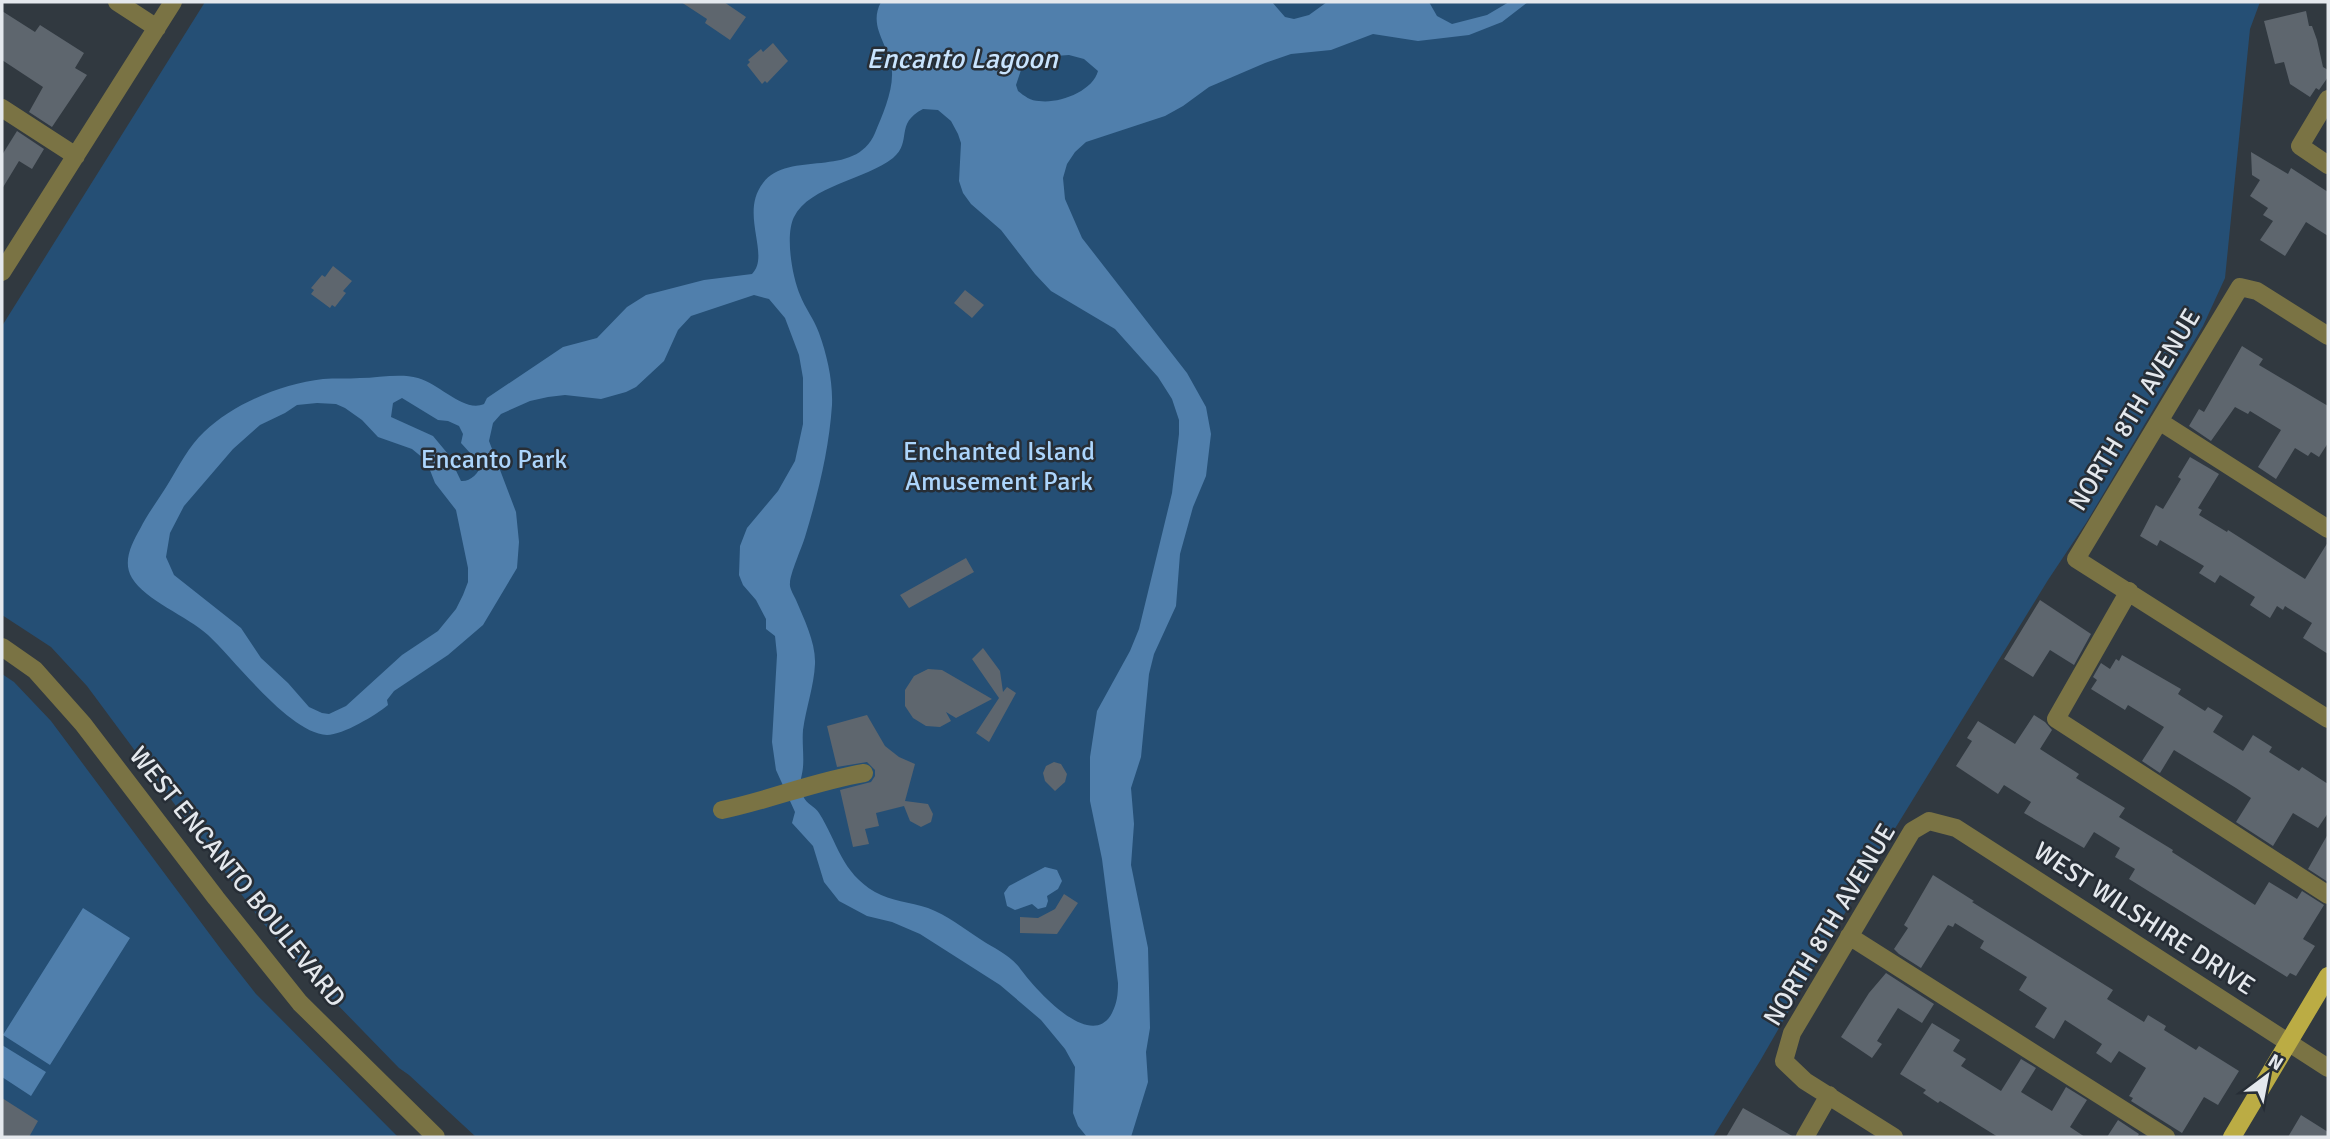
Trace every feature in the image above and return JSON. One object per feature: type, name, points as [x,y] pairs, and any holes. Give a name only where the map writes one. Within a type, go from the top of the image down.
[{"type":"main road","points":[[2232,1137],[2328,976]]},
{"type":"street","points":[[117,2],[157,27]]},
{"type":"street","points":[[2,272],[173,2]]},
{"type":"street","points":[[2328,99],[2300,146],[2328,164]]},
{"type":"street","points":[[2,108],[76,156]]},
{"type":"street","name":"NORTH 8TH AVENUE","points":[[2129,591],[2076,559],[2240,287],[2258,291],[2328,337]]},
{"type":"street","points":[[2159,421],[2328,529]]},
{"type":"street","points":[[2328,719],[2129,591],[2056,719],[2328,895]]},
{"type":"street","name":"WEST ENCANTO BOULEVARD","points":[[2,647],[35,670],[69,707],[300,1003],[436,1137]]},
{"type":"street","points":[[722,810],[767,800],[831,778],[864,772]]},
{"type":"street","name":"NORTH 8TH AVENUE","points":[[1829,1095],[1805,1081],[1784,1061],[1792,1033],[1912,831],[1929,821]]},
{"type":"street","name":"WEST WILSHIRE DRIVE","points":[[1929,821],[1956,828],[2328,1068]]},
{"type":"street","points":[[1849,936],[2166,1137]]},
{"type":"street","points":[[1805,1137],[1829,1095],[1894,1137]]},
{"type":"green space","points":[[205,2],[2260,2],[2250,29],[2225,278],[2203,326],[2086,523],[1875,861],[1713,1137],[476,1137],[399,1068],[293,959],[259,918],[87,686],[51,647],[2,615],[2,326]]},
{"type":"green space","points":[[2,674],[14,682],[51,721],[256,994],[398,1137],[2,1137]]},
{"type":"water","name":"Encanto Lagoon","points":[[881,2],[1272,2],[1285,17],[1294,19],[1309,15],[1327,2],[1429,2],[1437,16],[1452,24],[1487,15],[1509,2],[1528,2],[1502,22],[1469,35],[1418,41],[1373,34],[1331,50],[1291,54],[1265,63],[1209,87],[1165,116],[1086,142],[1067,164],[1063,178],[1065,199],[1082,238],[1187,373],[1206,407],[1211,434],[1206,476],[1193,507],[1180,554],[1176,606],[1154,654],[1149,674],[1141,757],[1131,788],[1134,824],[1131,865],[1148,948],[1150,1028],[1146,1052],[1148,1082],[1131,1137],[1087,1137],[1078,1126],[1073,1113],[1075,1067],[1065,1049],[1041,1020],[1000,985],[920,934],[892,922],[867,916],[839,901],[824,882],[813,846],[792,823],[795,812],[776,770],[772,742],[777,655],[775,636],[766,629],[766,619],[739,575],[740,546],[747,528],[778,491],[795,461],[803,424],[803,378],[799,355],[785,318],[769,299],[754,295],[691,316],[678,330],[664,361],[636,387],[626,392],[601,399],[565,395],[548,397],[530,401],[501,414],[493,423],[489,441],[516,512],[519,542],[517,568],[483,625],[448,655],[394,691],[387,700],[388,705],[350,728],[327,735],[312,731],[296,722],[264,694],[208,635],[146,594],[129,572],[128,559],[134,540],[189,450],[216,422],[259,396],[291,385],[323,379],[397,376],[426,381],[468,405],[476,406],[484,404],[487,398],[563,347],[597,338],[627,307],[646,295],[704,280],[752,274],[757,266],[758,256],[754,208],[756,195],[763,183],[774,173],[789,167],[838,161],[853,156],[866,147],[875,133],[884,112],[892,80],[891,63],[878,29],[877,11]],"holes":[[[1069,55],[1084,59],[1098,71],[1089,85],[1074,95],[1056,100],[1033,100],[1018,91],[1016,85],[1024,61]],[[923,109],[938,110],[951,121],[961,143],[959,181],[971,204],[1001,230],[1051,291],[1115,329],[1158,377],[1172,399],[1179,420],[1172,493],[1139,629],[1097,711],[1090,757],[1090,801],[1102,859],[1118,983],[1117,999],[1112,1013],[1103,1023],[1091,1026],[1077,1022],[1063,1013],[1010,958],[948,918],[928,908],[881,895],[864,884],[847,866],[819,813],[805,799],[800,789],[803,730],[815,656],[809,631],[790,583],[822,472],[831,422],[832,396],[822,341],[794,277],[790,245],[791,225],[801,206],[812,198],[893,158],[899,152],[906,127],[914,115]],[[402,398],[438,420],[459,426],[463,434],[461,443],[481,465],[476,474],[461,481],[448,454],[433,436],[391,417],[393,403]],[[336,404],[362,420],[378,437],[412,449],[423,458],[435,483],[456,510],[468,568],[468,582],[463,595],[456,609],[438,631],[402,655],[346,706],[329,714],[309,707],[261,658],[241,628],[174,575],[166,557],[170,533],[184,506],[233,449],[260,425],[297,405]]]},
{"type":"water","points":[[1045,867],[1057,870],[1062,881],[1058,889],[1047,896],[1046,907],[1038,909],[1032,904],[1015,910],[1007,906],[1004,893],[1009,886]]},
{"type":"water","points":[[83,908],[130,938],[50,1065],[3,1035]]},
{"type":"water","points":[[2,1045],[46,1072],[31,1096],[2,1077]]},
{"type":"building","points":[[681,2],[724,2],[746,17],[730,40],[705,23],[707,19]]},
{"type":"building","points":[[2,11],[35,32],[40,25],[84,53],[75,68],[87,75],[52,127],[29,112],[43,87],[2,60]]},
{"type":"building","points":[[2306,11],[2309,26],[2312,26],[2317,40],[2323,67],[2328,70],[2328,77],[2310,97],[2290,84],[2284,62],[2275,64],[2264,21]]},
{"type":"building","points":[[773,43],[788,61],[767,83],[765,81],[762,84],[747,65],[750,62],[748,60]]},
{"type":"building","points":[[17,131],[44,149],[32,169],[19,161],[2,189],[2,155]]},
{"type":"building","points":[[2251,152],[2288,174],[2291,168],[2328,192],[2328,236],[2306,222],[2285,256],[2260,240],[2273,221],[2263,215],[2268,208],[2250,196],[2260,180],[2252,175]]},
{"type":"building","points":[[333,266],[352,281],[335,307],[332,305],[330,308],[311,294],[314,290],[311,288],[322,275],[325,277]]},
{"type":"building","points":[[965,290],[984,305],[972,318],[954,303]]},
{"type":"building","points":[[2242,346],[2263,359],[2259,365],[2328,406],[2328,443],[2319,457],[2311,452],[2308,456],[2295,448],[2276,479],[2258,467],[2281,430],[2250,411],[2248,414],[2235,407],[2211,441],[2189,426],[2199,409],[2204,412]]},
{"type":"building","points":[[2190,457],[2219,474],[2198,508],[2202,510],[2199,515],[2227,532],[2228,530],[2305,579],[2328,542],[2328,654],[2303,638],[2312,623],[2285,606],[2283,610],[2277,606],[2270,618],[2250,605],[2255,597],[2220,575],[2215,583],[2199,573],[2204,566],[2160,540],[2157,546],[2140,536],[2156,505],[2163,509],[2181,479],[2178,477]]},
{"type":"building","points":[[966,558],[974,572],[909,608],[900,595]]},
{"type":"building","points":[[2040,600],[2091,634],[2074,665],[2050,650],[2033,677],[2004,659]]},
{"type":"building","points":[[983,648],[1000,671],[1003,692],[1007,687],[1016,693],[989,742],[976,733],[999,698],[972,659]]},
{"type":"building","points":[[2122,655],[2181,689],[2178,694],[2205,711],[2208,707],[2223,716],[2213,732],[2243,751],[2253,735],[2272,747],[2269,752],[2299,771],[2302,767],[2328,784],[2328,813],[2318,828],[2293,813],[2273,846],[2236,822],[2251,798],[2236,788],[2174,750],[2160,773],[2142,761],[2164,727],[2128,705],[2125,710],[2091,689],[2097,680],[2093,677],[2101,663],[2110,669]]},
{"type":"building","points":[[928,669],[942,670],[992,699],[956,718],[946,712],[951,721],[940,727],[926,726],[913,718],[905,706],[905,690],[914,676]]},
{"type":"building","points":[[867,715],[885,746],[899,757],[915,764],[905,801],[928,804],[933,814],[931,822],[921,827],[910,821],[904,806],[876,813],[879,826],[865,829],[869,844],[853,847],[840,790],[871,782],[875,770],[867,762],[837,767],[827,726]]},
{"type":"building","points":[[2034,715],[2052,730],[2040,749],[2079,774],[2076,778],[2125,808],[2119,817],[2173,850],[2172,852],[2255,905],[2269,882],[2297,899],[2302,891],[2324,905],[2303,939],[2315,946],[2296,976],[2290,973],[2287,977],[2129,879],[2135,869],[2115,857],[2120,848],[2094,832],[2084,848],[2024,813],[2031,802],[2004,785],[1998,794],[1956,766],[1972,741],[1967,738],[1978,721],[2015,744]]},
{"type":"building","points":[[1054,762],[1061,764],[1067,774],[1065,782],[1055,791],[1045,781],[1043,773],[1046,766]]},
{"type":"building","points":[[2328,834],[2328,882],[2308,869]]},
{"type":"building","points":[[1933,875],[2113,990],[2107,999],[2144,1022],[2148,1015],[2166,1026],[2164,1030],[2196,1050],[2199,1046],[2239,1071],[2218,1105],[2204,1097],[2182,1133],[2131,1101],[2133,1098],[2129,1096],[2146,1068],[2119,1051],[2111,1063],[2096,1053],[2102,1044],[2065,1020],[2054,1039],[2035,1027],[2047,1008],[2019,990],[2027,977],[1980,948],[1984,941],[1955,923],[1953,927],[1948,925],[1921,968],[1899,954],[1894,949],[1908,928],[1904,925]]},
{"type":"building","points":[[1064,894],[1078,903],[1057,934],[1020,933],[1020,917],[1038,918],[1055,909]]},
{"type":"building","points":[[1886,973],[1934,1004],[1922,1023],[1898,1008],[1877,1041],[1882,1044],[1872,1058],[1841,1037],[1869,993]]},
{"type":"building","points":[[1932,1023],[1960,1040],[1953,1051],[1966,1059],[1961,1066],[2001,1091],[2021,1059],[2036,1068],[2021,1092],[2052,1111],[2066,1087],[2087,1100],[2070,1127],[2085,1137],[1998,1137],[1923,1093],[1926,1090],[1900,1074]]},
{"type":"building","points":[[2,1098],[38,1121],[29,1137],[2,1137]]},
{"type":"building","points":[[1743,1108],[1794,1137],[1726,1137]]},
{"type":"building","points":[[2301,1115],[2328,1132],[2328,1137],[2288,1137]]},
{"type":"building","points":[[2118,1120],[2139,1134],[2137,1137],[2107,1137]]},
{"type":"park label","name":"Encanto Park","points":[[494,460]]},
{"type":"park label","name":"Enchanted Island Amusement Park","points":[[999,467]]}]
